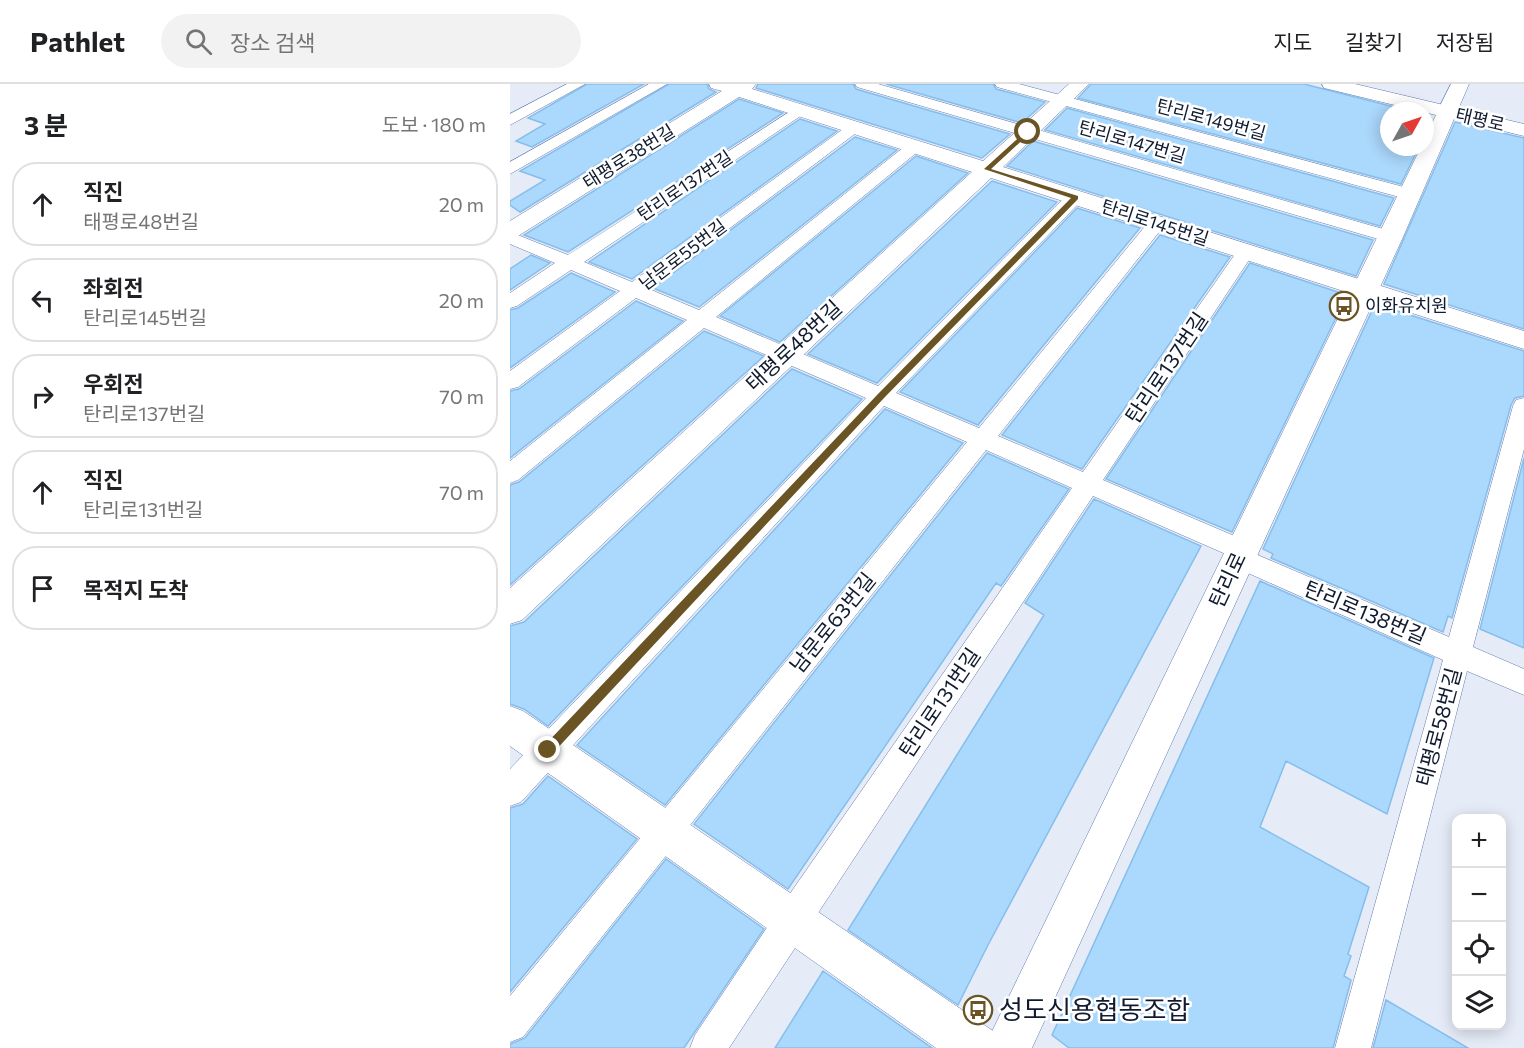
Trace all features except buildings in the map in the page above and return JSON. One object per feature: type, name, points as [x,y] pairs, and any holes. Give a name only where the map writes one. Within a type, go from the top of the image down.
[{"type":"street","name":"태평로","points":[[1331,84],[1453,98],[1524,130]]},
{"type":"street","name":"탄리로145번길","points":[[734,86],[800,110],[1524,340]]},
{"type":"street","name":"태평로38번길","points":[[510,231],[734,86]]},
{"type":"street","name":"태평로48번길","points":[[510,609],[1071,92]]},
{"type":"street","name":"탄리로","points":[[1008,1048],[1391,237],[1453,98]]},
{"type":"street","points":[[510,724],[976,1048]]},
{"type":"lane","points":[[510,120],[578,84]]},
{"type":"lane","points":[[510,169],[660,84]]},
{"type":"lane","name":"탄리로147번길","points":[[862,84],[1391,237]]},
{"type":"lane","name":"탄리로149번길","points":[[1002,84],[1071,92],[1409,195]]},
{"type":"lane","name":"탄리로137번길","points":[[569,263],[800,110]]},
{"type":"lane","name":"남문로55번길","points":[[510,382],[855,127]]},
{"type":"lane","points":[[510,474],[915,146]]},
{"type":"lane","points":[[510,791],[881,396],[1075,197]]},
{"type":"lane","name":"남문로63번길","points":[[510,1024],[1157,224]]},
{"type":"lane","points":[[510,237],[1088,485],[1241,554]]},
{"type":"lane","name":"탄리로137번길","points":[[1088,485],[1246,252]]},
{"type":"lane","points":[[510,302],[569,263]]},
{"type":"lane","name":"태평로58번길","points":[[1353,1048],[1524,406]]},
{"type":"lane","name":"탄리로131번길","points":[[708,1048],[792,920],[1088,485]]},
{"type":"lane","name":"탄리로138번길","points":[[1241,554],[1524,682]]},
{"type":"place","name":"이화유치원","points":[[1344,306]]},
{"type":"place","name":"성도신용협동조합","points":[[978,1010]]},
{"type":"route","points":[[548,750],[881,396],[1075,197],[987,169],[1028,132]]}]
